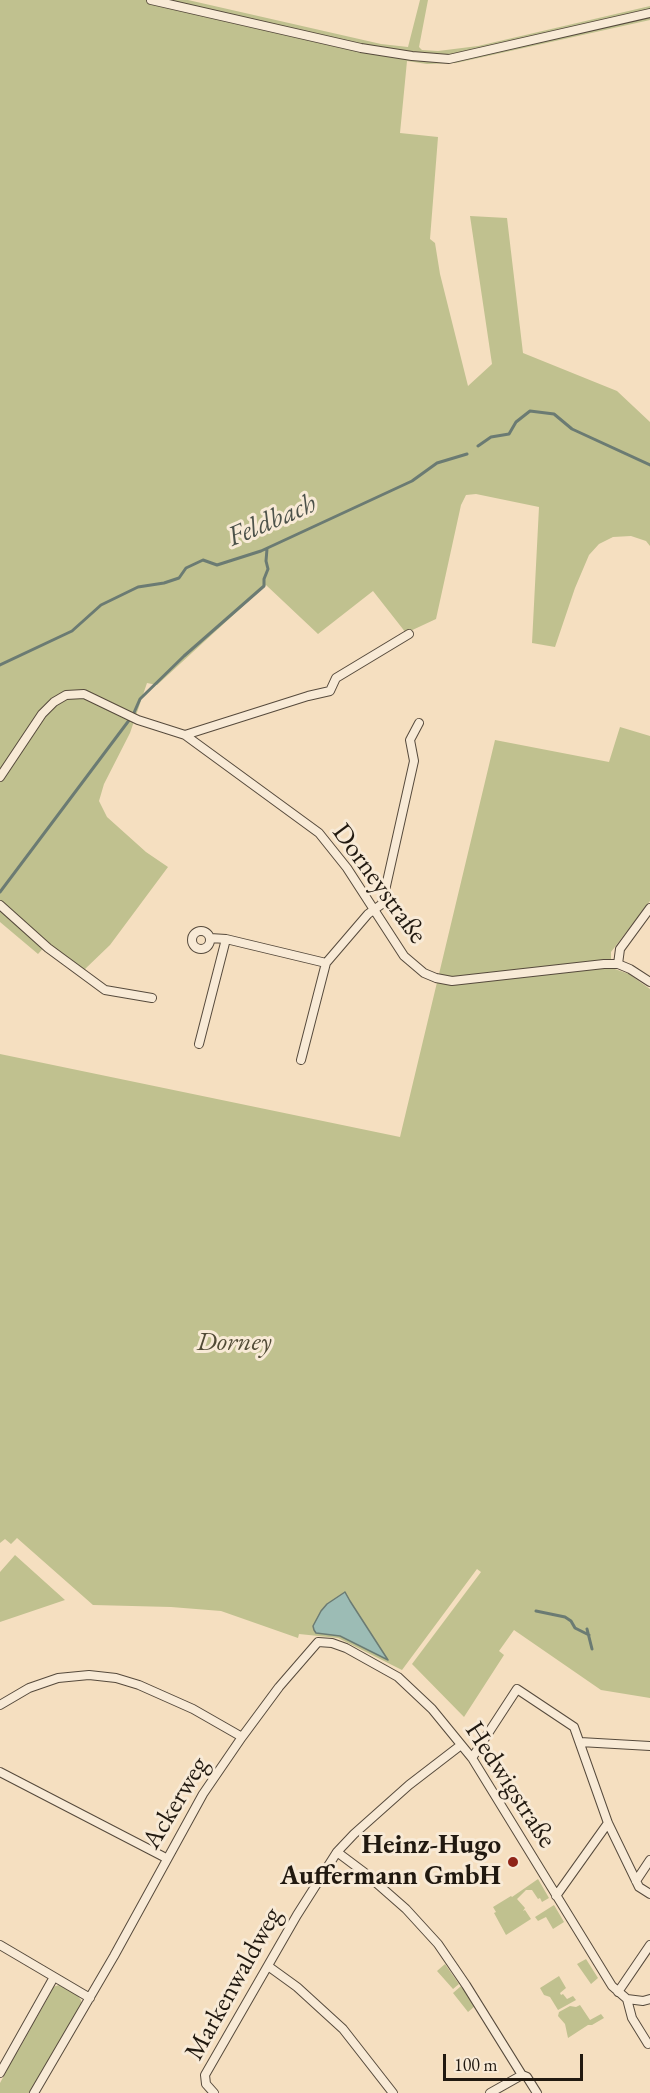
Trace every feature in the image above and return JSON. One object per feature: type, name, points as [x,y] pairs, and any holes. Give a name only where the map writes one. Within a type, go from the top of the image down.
[{"type":"street","points":[[151,0],[361,48],[412,56],[449,58],[650,13]]},
{"type":"street","points":[[185,735],[308,696],[330,692],[336,678],[409,634]]},
{"type":"street","name":"Dorneystraße","points":[[0,777],[42,714],[54,702],[66,695],[84,694],[134,718],[185,735],[319,832],[411,964],[424,974],[452,981],[618,964]]},
{"type":"street","points":[[301,1060],[326,963],[374,909],[382,904],[414,761],[410,740],[419,723]]},
{"type":"street","points":[[0,905],[48,948],[105,990],[152,998]]},
{"type":"street","points":[[650,908],[620,949],[618,964],[650,982]]},
{"type":"street","points":[[210,938],[226,939],[326,963]]},
{"type":"street","points":[[199,1044],[226,939]]},
{"type":"street","name":"Hedwigstraße","points":[[316,1644],[327,1642],[346,1648],[398,1677],[432,1709],[472,1758],[612,1986],[627,1999]]},
{"type":"street","name":"Ackerweg","points":[[34,2093],[90,1998],[203,1794],[279,1687],[316,1644]]},
{"type":"street","points":[[0,1705],[29,1688],[58,1678],[89,1675],[116,1678],[139,1685],[184,1705],[242,1737]]},
{"type":"street","points":[[472,1758],[517,1689],[574,1726],[608,1823],[639,1887],[650,1894]]},
{"type":"street","points":[[580,1742],[650,1746]]},
{"type":"street","name":"Markenwaldweg","points":[[214,2093],[206,2084],[205,2075],[297,1915],[337,1852],[360,1828],[409,1785],[461,1745]]},
{"type":"street","points":[[0,1772],[166,1858]]},
{"type":"street","points":[[556,1896],[608,1823]]},
{"type":"street","points":[[337,1852],[365,1873],[405,1909],[438,1944],[522,2075],[527,2077],[537,2093]]},
{"type":"street","points":[[636,1881],[650,1860]]},
{"type":"street","points":[[618,1992],[650,1945]]},
{"type":"street","points":[[0,1946],[90,1998]]},
{"type":"street","points":[[268,1966],[297,1987],[343,2029],[393,2093]]},
{"type":"street","points":[[0,2073],[54,1977]]},
{"type":"street","points":[[648,2044],[632,2018],[627,1999],[642,2001],[650,1999]]},
{"type":"street","points":[[489,2093],[522,2075]]},
{"type":"green space","points":[[0,0],[188,0],[381,44],[408,47],[420,0],[428,0],[419,47],[422,50],[438,51],[478,46],[650,6],[650,20],[456,63],[427,64],[407,61],[400,133],[438,137],[430,239],[435,243],[440,274],[468,386],[492,364],[470,216],[507,218],[523,353],[617,391],[650,422],[650,546],[646,541],[631,536],[613,537],[599,544],[589,555],[555,647],[532,643],[539,507],[476,494],[466,495],[461,505],[436,619],[406,633],[373,591],[318,634],[266,585],[157,685],[147,683],[130,733],[104,784],[99,801],[107,817],[146,852],[168,867],[110,945],[84,970],[48,943],[38,954],[0,922]]},
{"type":"green space","name":"Dorney","points":[[620,727],[650,736],[650,901],[611,952],[611,960],[612,968],[629,974],[650,989],[650,1698],[601,1690],[514,1630],[499,1651],[504,1655],[464,1717],[412,1664],[481,1572],[477,1569],[402,1670],[338,1638],[299,1634],[298,1638],[221,1611],[93,1605],[17,1538],[11,1544],[5,1539],[0,1543],[0,1054],[400,1137],[495,740],[609,762]]},
{"type":"green space","points":[[15,1555],[65,1600],[0,1622],[0,1572]]},
{"type":"green space","points":[[538,1879],[549,1898],[542,1902],[532,1890],[526,1890],[517,1899],[525,1908],[523,1911],[525,1910],[531,1919],[506,1935],[493,1907]]},
{"type":"green space","points":[[554,1905],[564,1922],[553,1929],[546,1917],[538,1921],[535,1917]]},
{"type":"green space","points":[[586,1959],[598,1978],[591,1984],[577,1964]]},
{"type":"green space","points":[[445,1964],[459,1984],[453,1989],[437,1971]]},
{"type":"green space","points":[[559,1976],[566,1988],[560,1993],[561,1995],[563,1994],[567,1999],[573,1996],[576,2000],[558,2010],[550,1997],[544,1995],[540,1988]]},
{"type":"green space","points":[[59,1985],[78,1996],[81,2005],[30,2093],[0,2093],[0,2083],[6,2068],[14,2058],[13,2053],[17,2053],[32,2026],[30,2023],[36,2019],[50,1994],[49,1991]]},
{"type":"green space","points":[[461,1986],[475,2006],[468,2012],[453,1993]]},
{"type":"green space","points":[[580,2005],[590,2020],[601,2014],[604,2018],[568,2038],[565,2024],[558,2016],[559,2012],[570,2006]]},
{"type":"water","points":[[345,1592],[388,1660],[340,1636],[316,1633],[314,1630],[313,1626],[321,1611]]},
{"type":"waterway","name":"Feldbach","points":[[478,446],[491,437],[509,434],[516,422],[530,411],[554,414],[572,429],[650,465]]},
{"type":"waterway","name":"Feldbach","points":[[0,665],[72,631],[101,605],[138,587],[179,578],[186,568],[203,560],[217,565],[261,551],[412,481],[437,463],[467,454]]},
{"type":"waterway","points":[[0,892],[133,715],[140,699],[184,656],[264,586],[268,569],[267,549]]},
{"type":"waterway","points":[[536,1611],[565,1617],[575,1628],[589,1635]]},
{"type":"waterway","points":[[587,1629],[592,1649]]},
{"type":"place","name":"Heinz-Hugo Auffermann GmbH","points":[[513,1862]]}]
